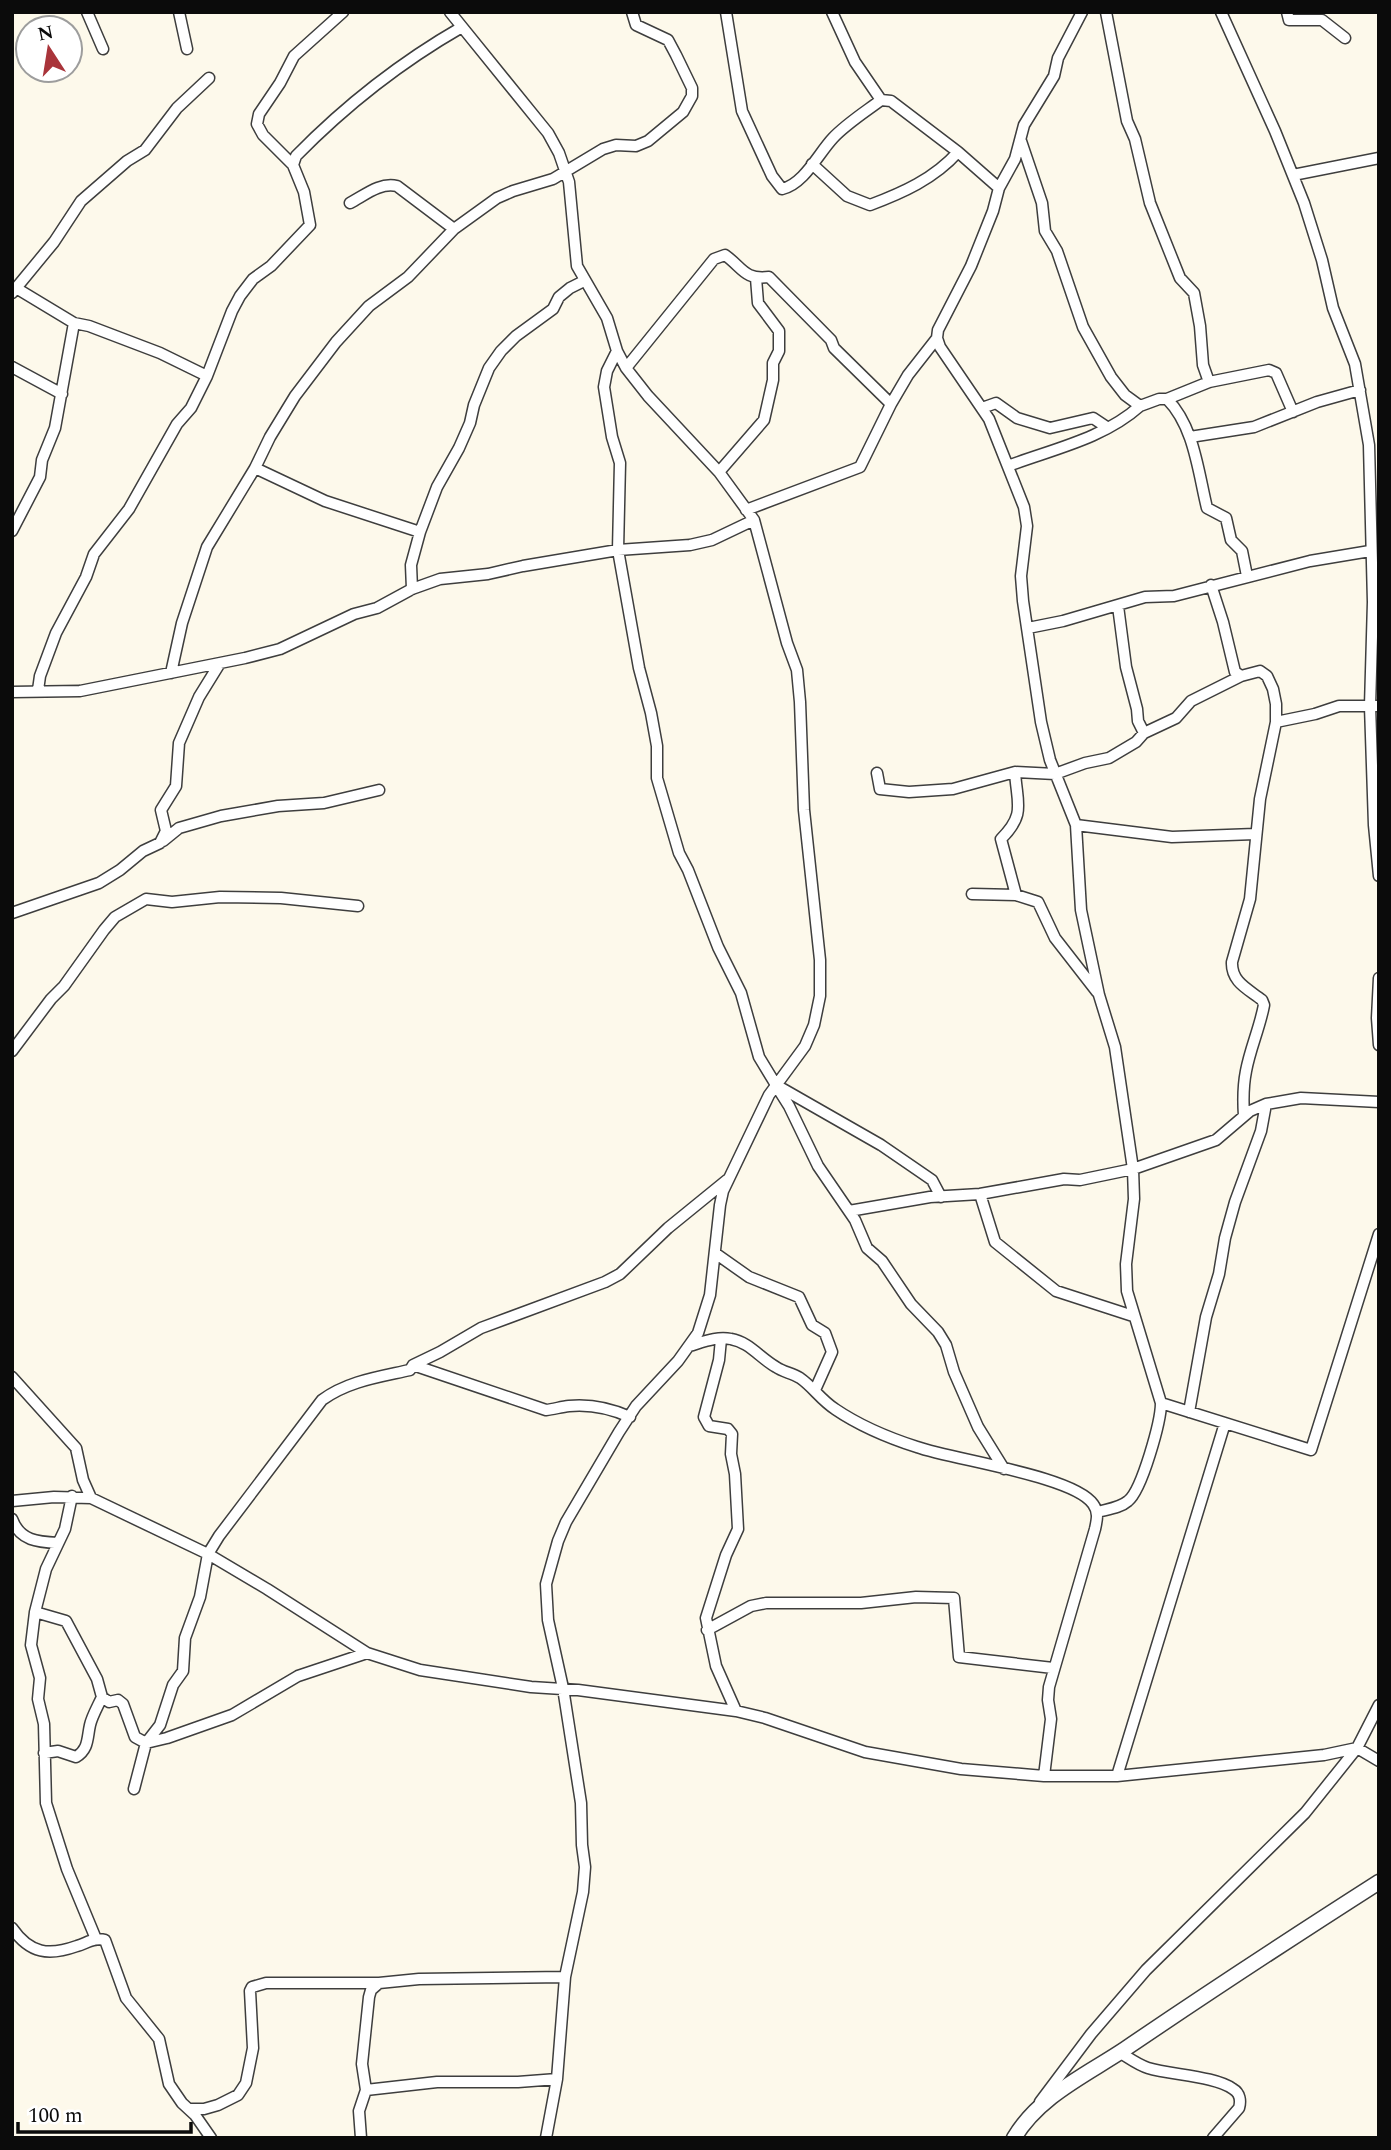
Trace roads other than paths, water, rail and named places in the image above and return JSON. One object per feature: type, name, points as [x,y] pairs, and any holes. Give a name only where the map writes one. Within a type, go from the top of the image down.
[{"type":"street","points":[[87,12],[103,49]]},
{"type":"street","points":[[180,12],[187,49]]},
{"type":"street","points":[[38,690],[40,676],[56,634],[86,578],[94,554],[129,509],[172,433],[191,408],[240,296],[253,279],[271,266],[310,225],[303,192],[293,165],[263,135],[257,124],[259,114],[294,56],[343,12]]},
{"type":"street","points":[[450,12],[548,133],[559,153],[566,172],[573,211],[577,266],[607,318],[617,351],[626,368],[719,472],[754,520],[799,684],[806,834],[821,974],[821,996],[814,1025],[798,1058],[776,1085],[758,1115],[720,1205],[710,1295],[698,1333],[630,1417],[566,1522],[548,1577],[548,1620],[564,1688],[582,1803],[585,1867],[583,1892],[565,1977],[556,2079],[546,2138]]},
{"type":"street","points":[[171,673],[182,623],[204,555],[295,396],[335,342],[369,306],[408,277],[454,229],[497,198],[553,179],[603,149],[616,145],[636,146],[648,141],[683,112],[692,96],[692,88],[668,40],[636,25],[632,12]]},
{"type":"street","points":[[726,12],[743,111],[772,176],[782,188],[788,187],[812,164],[834,137],[881,100],[891,101],[958,152],[999,188]]},
{"type":"street","points":[[832,12],[855,62],[881,100]]},
{"type":"street","points":[[746,509],[860,467],[908,375],[937,338],[947,308],[979,246],[999,188],[1016,159],[1024,125],[1054,76],[1058,58],[1082,12]]},
{"type":"street","points":[[1106,12],[1127,121],[1135,139],[1150,203],[1180,278],[1194,293],[1203,365],[1209,382]]},
{"type":"street","points":[[1221,12],[1293,175],[1322,260],[1333,308],[1355,364],[1374,444],[1370,551],[1379,876]]},
{"type":"street","points":[[1287,12],[1289,19],[1322,20],[1345,38]]},
{"type":"street","points":[[293,165],[296,156],[309,143],[382,80],[462,27]]},
{"type":"street","points":[[207,376],[160,353],[89,326],[74,323],[14,291],[54,242],[81,201],[127,161],[145,150],[177,108],[209,78]]},
{"type":"street","points":[[1021,141],[1042,203],[1045,231],[1056,251],[1083,327],[1111,377],[1125,395],[1140,406]]},
{"type":"street","points":[[812,164],[846,196],[870,205],[908,191],[947,164],[958,152]]},
{"type":"street","points":[[1293,175],[1379,158]]},
{"type":"street","points":[[351,203],[380,187],[389,184],[397,186],[454,229]]},
{"type":"street","points":[[626,368],[715,259],[725,256],[743,272],[756,278],[769,276],[831,340],[834,348],[891,404]]},
{"type":"street","points":[[719,472],[764,420],[773,380],[773,363],[779,351],[779,331],[758,303],[756,278]]},
{"type":"street","points":[[412,589],[411,565],[420,532],[437,487],[470,424],[474,405],[495,359],[527,326],[539,321],[553,309],[559,297],[584,281]]},
{"type":"street","points":[[12,531],[40,477],[42,460],[55,428],[74,323]]},
{"type":"street","points":[[937,338],[989,418],[1024,507],[1027,526],[1021,576],[1023,601],[1043,730],[1055,774],[1076,825],[1082,910],[1099,995],[1115,1047],[1133,1169],[1134,1199],[1126,1264],[1127,1292],[1161,1403],[1161,1418],[1138,1486],[1130,1500],[1097,1512]]},
{"type":"street","points":[[617,351],[607,371],[604,387],[612,438],[620,463],[618,550],[639,668],[652,713],[657,746],[657,778],[679,852],[718,947],[741,993],[759,1057],[789,1106],[818,1166],[849,1211],[867,1248],[882,1261],[911,1304],[938,1332],[946,1345],[954,1372],[978,1427],[1004,1469]]},
{"type":"street","points":[[12,367],[62,394]]},
{"type":"street","points":[[1008,466],[1084,440],[1108,428],[1140,406],[1159,398],[1167,399],[1209,382],[1269,370],[1276,373],[1293,412]]},
{"type":"street","points":[[1190,437],[1254,427],[1317,402],[1360,390]]},
{"type":"street","points":[[1167,399],[1179,410],[1190,437],[1208,508],[1226,518],[1231,540],[1242,551],[1247,576]]},
{"type":"street","points":[[982,408],[996,404],[1017,418],[1050,428],[1093,418],[1108,428]]},
{"type":"street","points":[[255,468],[325,502],[420,532]]},
{"type":"street","points":[[12,692],[80,691],[220,663],[280,649],[354,614],[396,600],[412,589],[440,579],[481,575],[618,550],[690,545],[712,540],[754,520]]},
{"type":"street","points":[[1028,628],[1063,621],[1145,597],[1174,596],[1310,561],[1370,551]]},
{"type":"street","points":[[1211,585],[1235,672],[1241,676]]},
{"type":"street","points":[[1118,606],[1126,667],[1138,709],[1138,721],[1144,733]]},
{"type":"street","points":[[160,843],[166,831],[161,810],[176,786],[179,743],[200,697],[220,663]]},
{"type":"street","points":[[877,773],[880,789],[909,792],[953,789],[1015,772],[1055,774],[1109,758],[1136,742],[1144,733],[1176,718],[1191,701],[1241,676],[1260,671],[1267,676],[1276,704],[1276,722],[1260,799],[1250,899],[1231,962],[1235,979],[1262,1000],[1264,1005],[1246,1068],[1244,1116]]},
{"type":"street","points":[[1276,722],[1339,706],[1375,706]]},
{"type":"street","points":[[1015,772],[1018,817],[1014,826],[1001,839],[1016,895]]},
{"type":"street","points":[[12,913],[99,883],[179,828],[221,816],[278,806],[324,803],[379,790]]},
{"type":"street","points":[[1076,825],[1172,837],[1255,834]]},
{"type":"street","points":[[972,894],[1016,895],[1038,902],[1055,938],[1099,995]]},
{"type":"street","points":[[12,1051],[104,930],[115,918],[146,899],[172,902],[220,897],[281,898],[358,906]]},
{"type":"street","points":[[1379,978],[1379,1045]]},
{"type":"street","points":[[776,1085],[916,1169],[932,1180],[941,1197]]},
{"type":"street","points":[[849,1211],[980,1194],[1064,1179],[1080,1180],[1133,1169],[1216,1140],[1244,1116],[1266,1104],[1301,1098],[1379,1102]]},
{"type":"street","points":[[1189,1412],[1206,1317],[1219,1274],[1225,1238],[1261,1131],[1266,1104]]},
{"type":"street","points":[[134,1789],[146,1743],[160,1726],[173,1685],[183,1671],[185,1638],[200,1597],[208,1555],[219,1536],[322,1400],[336,1390],[359,1382],[410,1370],[413,1365],[481,1328],[606,1282],[620,1274],[668,1228],[730,1177]]},
{"type":"street","points":[[980,1194],[995,1242],[1056,1292],[1133,1316]]},
{"type":"street","points":[[1161,1403],[1311,1450],[1379,1234]]},
{"type":"street","points":[[715,1253],[749,1277],[799,1297],[812,1325],[825,1333],[832,1352],[815,1390]]},
{"type":"street","points":[[721,1339],[719,1360],[704,1417],[709,1426],[728,1429],[732,1434],[731,1454],[735,1474],[738,1529],[706,1618],[716,1666],[736,1711]]},
{"type":"street","points":[[689,1346],[734,1339],[747,1345],[776,1368],[797,1376],[838,1411],[884,1435],[945,1456],[1048,1480],[1087,1497],[1097,1512],[1096,1529],[1053,1668],[1049,1687],[1051,1719],[1044,1776]]},
{"type":"street","points":[[413,1365],[546,1410],[567,1406],[593,1406],[605,1407],[630,1417]]},
{"type":"street","points":[[12,1377],[76,1448],[83,1480],[91,1498]]},
{"type":"street","points":[[1117,1776],[1225,1423]]},
{"type":"street","points":[[72,1496],[65,1529],[46,1569],[35,1612],[31,1645],[40,1678],[38,1699],[44,1724],[46,1803],[66,1869],[96,1939]]},
{"type":"street","points":[[12,1501],[72,1496],[91,1498],[208,1555],[367,1653],[420,1670],[518,1685],[564,1688],[736,1711],[888,1757],[961,1769],[1044,1776],[1117,1776],[1324,1755],[1357,1748],[1379,1761]]},
{"type":"street","points":[[12,1519],[15,1526],[34,1542],[58,1543]]},
{"type":"street","points":[[707,1630],[751,1606],[766,1603],[861,1603],[916,1597],[954,1598],[959,1657],[1053,1668]]},
{"type":"street","points":[[35,1612],[66,1621],[97,1679],[102,1697],[109,1702],[118,1700],[123,1704],[135,1737],[146,1743],[232,1715],[298,1676],[367,1653]]},
{"type":"street","points":[[44,1753],[66,1752],[70,1757],[76,1757],[83,1753],[88,1742],[90,1724],[102,1697]]},
{"type":"street","points":[[1014,2138],[1091,2034],[1146,1970],[1305,1813],[1357,1748],[1379,1705]]},
{"type":"street","points":[[1027,2118],[1060,2091],[1379,1882]]},
{"type":"street","points":[[12,1928],[24,1944],[38,1950],[59,1952],[96,1939],[105,1940],[126,1998],[159,2039],[169,2084],[211,2138]]},
{"type":"street","points":[[189,2109],[218,2105],[238,2095],[246,2083],[253,2048],[252,1987],[266,1983],[379,1983],[419,1979],[565,1977]]},
{"type":"street","points":[[361,2138],[359,2111],[366,2090],[362,2064],[369,1997],[379,1983]]},
{"type":"street","points":[[1119,2052],[1147,2068],[1233,2088],[1239,2095],[1239,2108],[1213,2138]]},
{"type":"street","points":[[366,2090],[438,2082],[556,2079]]}]
